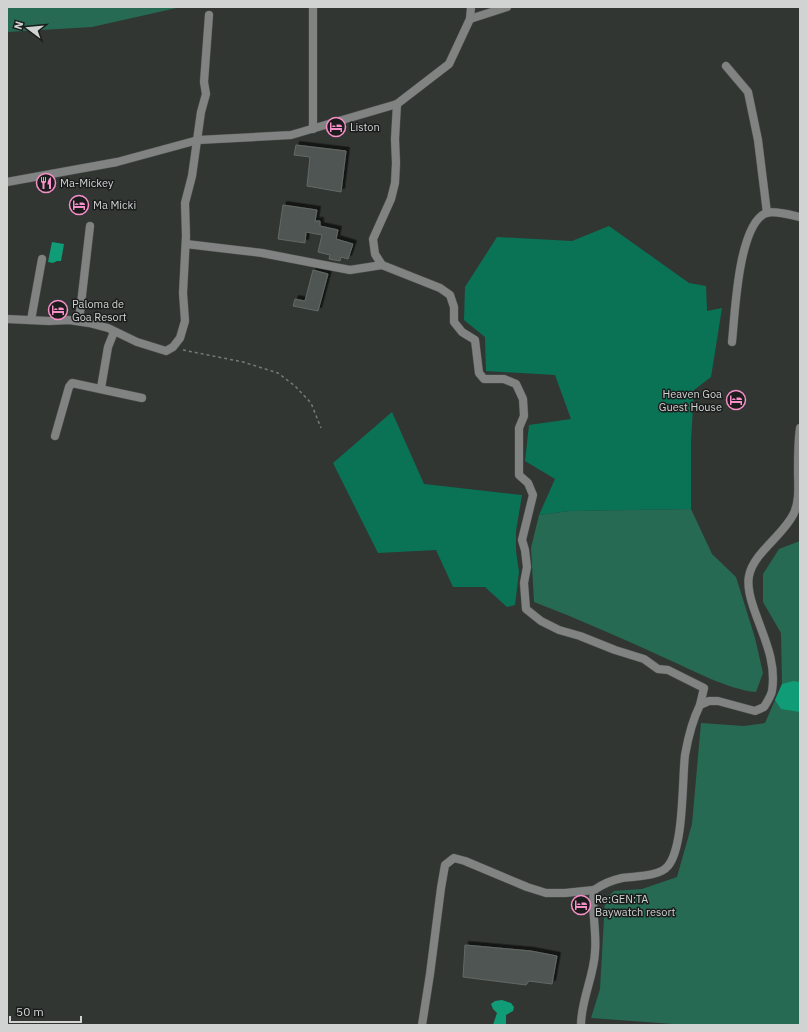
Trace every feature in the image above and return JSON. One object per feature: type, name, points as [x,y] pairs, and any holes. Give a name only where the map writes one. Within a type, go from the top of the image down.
[{"type":"street","points":[[313,7],[313,129]]},
{"type":"street","points":[[7,182],[117,162],[198,140],[291,135],[397,104],[449,64],[470,19],[471,7]]},
{"type":"street","points":[[470,19],[507,7]]},
{"type":"street","points":[[7,319],[79,321],[108,328],[137,342],[166,351],[173,347],[180,338],[185,321],[183,293],[186,244],[186,203],[198,140],[201,112],[206,94],[204,82],[209,15]]},
{"type":"street","points":[[726,66],[748,92],[758,140],[767,213]]},
{"type":"street","points":[[382,265],[375,254],[373,239],[392,199],[395,183],[397,104]]},
{"type":"street","points":[[732,342],[740,267],[746,241],[755,223],[767,213],[782,213],[800,217]]},
{"type":"street","points":[[79,321],[90,226]]},
{"type":"street","points":[[186,244],[262,253],[350,270],[382,265],[440,288],[450,295],[454,307],[454,322],[462,332],[475,340],[479,373],[484,379],[504,379],[516,384],[523,398],[524,416],[519,428],[519,475],[528,483],[533,496],[522,540],[527,567],[524,583],[526,609],[541,621],[559,630],[580,636],[615,650],[644,658],[658,669],[668,670],[704,688],[700,705],[693,719],[686,755],[676,848],[668,866],[656,874],[621,879],[603,883],[594,890],[565,894],[546,893],[527,888],[466,860],[454,858],[445,865],[422,1025]]},
{"type":"street","points":[[31,320],[42,259]]},
{"type":"street","points":[[101,388],[108,347],[114,332]]},
{"type":"street","points":[[55,436],[69,387],[72,383],[142,398]]},
{"type":"street","points":[[700,705],[709,701],[718,701],[754,711],[764,707],[772,692],[773,670],[767,643],[749,593],[749,577],[753,563],[783,530],[794,512],[798,493],[798,445],[800,428]]},
{"type":"street","points":[[581,1025],[585,998],[595,954],[596,936],[593,898],[594,890]]},
{"type":"path","points":[[173,347],[243,362],[278,373],[295,386],[311,403],[321,428]]},
{"type":"shaded area","points":[[7,7],[181,7],[92,27],[7,32]]},
{"type":"shaded area","points":[[609,226],[689,283],[706,286],[707,311],[722,308],[711,377],[694,390],[691,441],[691,509],[569,511],[539,515],[555,479],[525,461],[529,425],[571,419],[555,375],[486,371],[485,337],[464,320],[465,287],[497,237],[572,241]]},
{"type":"shaded area","points":[[52,242],[64,244],[61,261],[53,263],[48,262]]},
{"type":"shaded area","points":[[392,412],[424,484],[522,495],[516,531],[516,551],[519,572],[515,605],[507,607],[485,587],[453,587],[436,550],[378,553],[333,463]]},
{"type":"shaded area","points":[[691,509],[712,554],[736,577],[755,638],[763,673],[756,692],[722,683],[616,636],[534,602],[531,548],[539,515],[569,511]]},
{"type":"shaded area","points":[[800,541],[800,1025],[687,1025],[591,1018],[600,989],[605,900],[614,891],[642,889],[677,877],[692,824],[701,723],[744,726],[765,723],[782,684],[781,633],[763,602],[763,574],[779,549]]},
{"type":"shaded area","points":[[793,681],[800,682],[800,712],[781,709],[775,700],[782,684]]},
{"type":"shaded area","points":[[502,1000],[511,1003],[514,1007],[513,1011],[506,1015],[506,1025],[493,1025],[497,1013],[491,1004],[495,1001]]},
{"type":"building","points":[[296,145],[346,151],[341,192],[307,186],[310,157],[294,155]]},
{"type":"building","points":[[283,205],[317,210],[315,221],[320,221],[320,226],[338,230],[336,239],[353,244],[348,259],[341,257],[340,261],[329,259],[330,255],[318,252],[322,235],[306,232],[305,243],[278,239]]},
{"type":"building","points":[[313,270],[328,274],[318,311],[293,306],[295,299],[305,301]]},
{"type":"building","points":[[465,945],[531,951],[557,956],[552,984],[529,981],[526,985],[463,977]]},
{"type":"place","name":"Liston","points":[[336,127]]},
{"type":"place","name":"Ma-Mickey","points":[[46,183]]},
{"type":"place","name":"Ma Micki","points":[[79,205]]},
{"type":"place","name":"Paloma de Goa Resort","points":[[58,310]]},
{"type":"place","name":"Heaven Goa Guest House","points":[[736,400]]},
{"type":"place","name":"Re:GEN:TA Baywatch resort","points":[[581,905]]}]
